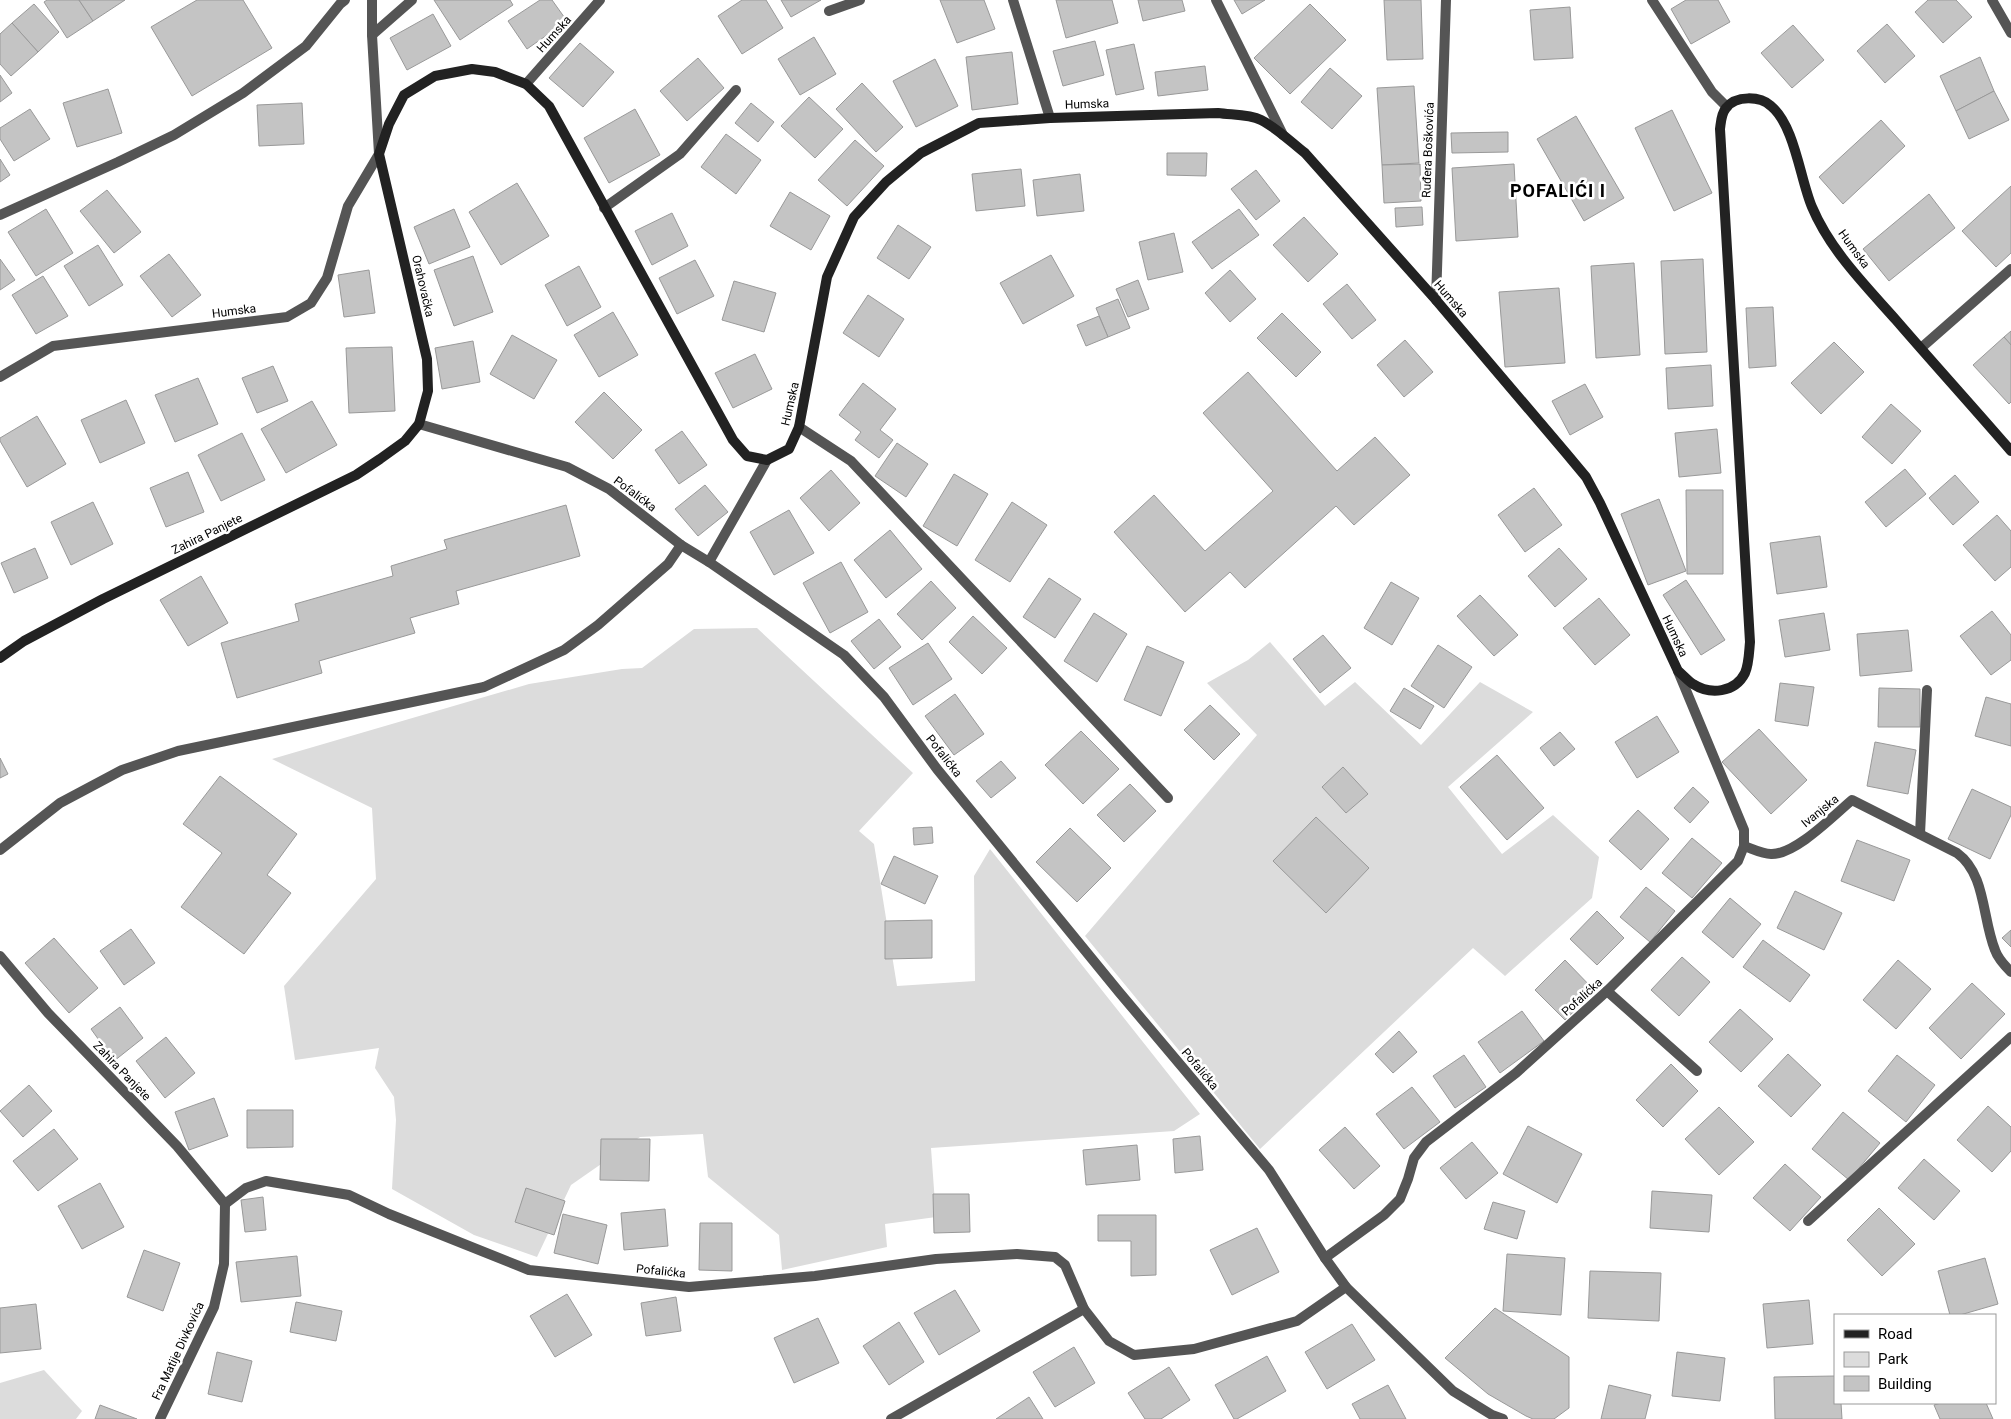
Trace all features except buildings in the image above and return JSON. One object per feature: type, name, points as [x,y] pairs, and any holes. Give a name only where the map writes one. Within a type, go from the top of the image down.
[{"type":"street","points":[[0,215],[174,135],[243,93],[306,46],[345,0]]},
{"type":"street","points":[[372,0],[372,35],[379,154]]},
{"type":"street","points":[[372,35],[412,0]]},
{"type":"street","name":"Humska","points":[[526,84],[600,0]]},
{"type":"street","points":[[829,11],[860,0]]},
{"type":"street","points":[[1013,0],[1050,118]]},
{"type":"street","points":[[1216,0],[1283,134]]},
{"type":"street","name":"Ruđera Boškovića","points":[[1436,300],[1446,0]]},
{"type":"street","points":[[1652,0],[1712,92],[1727,107]]},
{"type":"street","points":[[1992,0],[2011,33]]},
{"type":"street","name":"Humska","points":[[0,377],[53,346],[287,317],[311,303],[327,278],[348,206],[379,154],[389,124],[404,95],[436,76],[472,69],[495,72],[526,84],[549,106],[733,440],[746,456],[767,460],[790,448],[799,427],[827,277],[854,217],[886,182],[921,153],[979,123],[1050,118],[1218,114],[1260,119],[1283,134],[1305,153],[1436,300],[1586,477],[1600,503],[1678,671],[1692,684],[1707,690],[1722,691],[1734,685],[1744,674],[1749,658],[1720,129],[1721,117],[1727,107],[1735,101],[1745,98],[1756,99],[1770,104],[1780,114],[1812,207],[1832,242],[1862,281],[2011,451]]},
{"type":"street","points":[[604,208],[680,154],[736,90]]},
{"type":"street","name":"Orahovačka","points":[[379,154],[427,359],[428,391],[419,424]]},
{"type":"street","points":[[1921,348],[2011,269]]},
{"type":"street","name":"Pofalićka","points":[[419,424],[567,467],[609,489],[680,545],[709,562],[844,655],[884,697],[937,769],[1119,992],[1269,1170],[1325,1258],[1346,1286],[1453,1391],[1492,1415],[1503,1419]]},
{"type":"street","name":"Zahira Panjete","points":[[0,658],[24,641],[103,599],[356,475],[405,441],[419,424]]},
{"type":"street","points":[[799,427],[851,461],[1168,798]]},
{"type":"street","points":[[709,562],[767,460]]},
{"type":"street","points":[[0,850],[60,803],[122,770],[178,751],[484,687],[564,650],[598,625],[668,564],[680,545]]},
{"type":"street","points":[[1678,671],[1744,830],[1744,846]]},
{"type":"street","points":[[1920,834],[1927,690]]},
{"type":"street","name":"Ivanjska","points":[[1744,846],[1769,855],[1782,854],[1796,847],[1852,800],[1957,853],[1972,867],[1996,952],[2011,972]]},
{"type":"street","name":"Pofalićka","points":[[1325,1258],[1384,1216],[1400,1199],[1414,1158],[1426,1142],[1516,1073],[1608,992],[1738,861],[1744,846]]},
{"type":"street","name":"Zahira Panjete","points":[[0,956],[48,1013],[177,1146],[225,1204]]},
{"type":"street","points":[[1608,992],[1697,1071]]},
{"type":"street","points":[[1808,1221],[2011,1037]]},
{"type":"street","name":"Pofalićka","points":[[225,1204],[246,1188],[266,1181],[349,1195],[389,1214],[529,1270],[689,1287],[815,1276],[936,1259],[1017,1254],[1055,1258],[1065,1265],[1084,1309],[1109,1341],[1134,1355],[1194,1349],[1298,1321],[1346,1286]]},
{"type":"street","name":"Fra Matije Divkovića","points":[[160,1419],[214,1307],[224,1264],[225,1204]]},
{"type":"street","points":[[891,1419],[1084,1309]]},
{"type":"green space","points":[[757,628],[913,773],[859,831],[874,844],[897,986],[975,981],[974,876],[990,849],[1200,1114],[1174,1131],[931,1148],[936,1217],[885,1224],[887,1247],[782,1270],[779,1235],[708,1177],[703,1134],[640,1137],[571,1185],[537,1257],[474,1235],[392,1189],[396,1120],[394,1097],[375,1068],[379,1048],[295,1060],[284,986],[376,879],[372,808],[272,759],[529,684],[622,669],[642,668],[694,629]]},
{"type":"green space","points":[[1270,642],[1325,706],[1355,682],[1421,745],[1480,682],[1533,712],[1448,787],[1502,854],[1553,815],[1599,857],[1592,898],[1505,976],[1473,948],[1260,1149],[1085,936],[1257,735],[1207,683],[1248,660]]},
{"type":"green space","points":[[44,1370],[82,1411],[76,1419],[0,1419],[0,1383]]},
{"type":"district","name":"POFALIĆI I","points":[[1558,190]]}]
